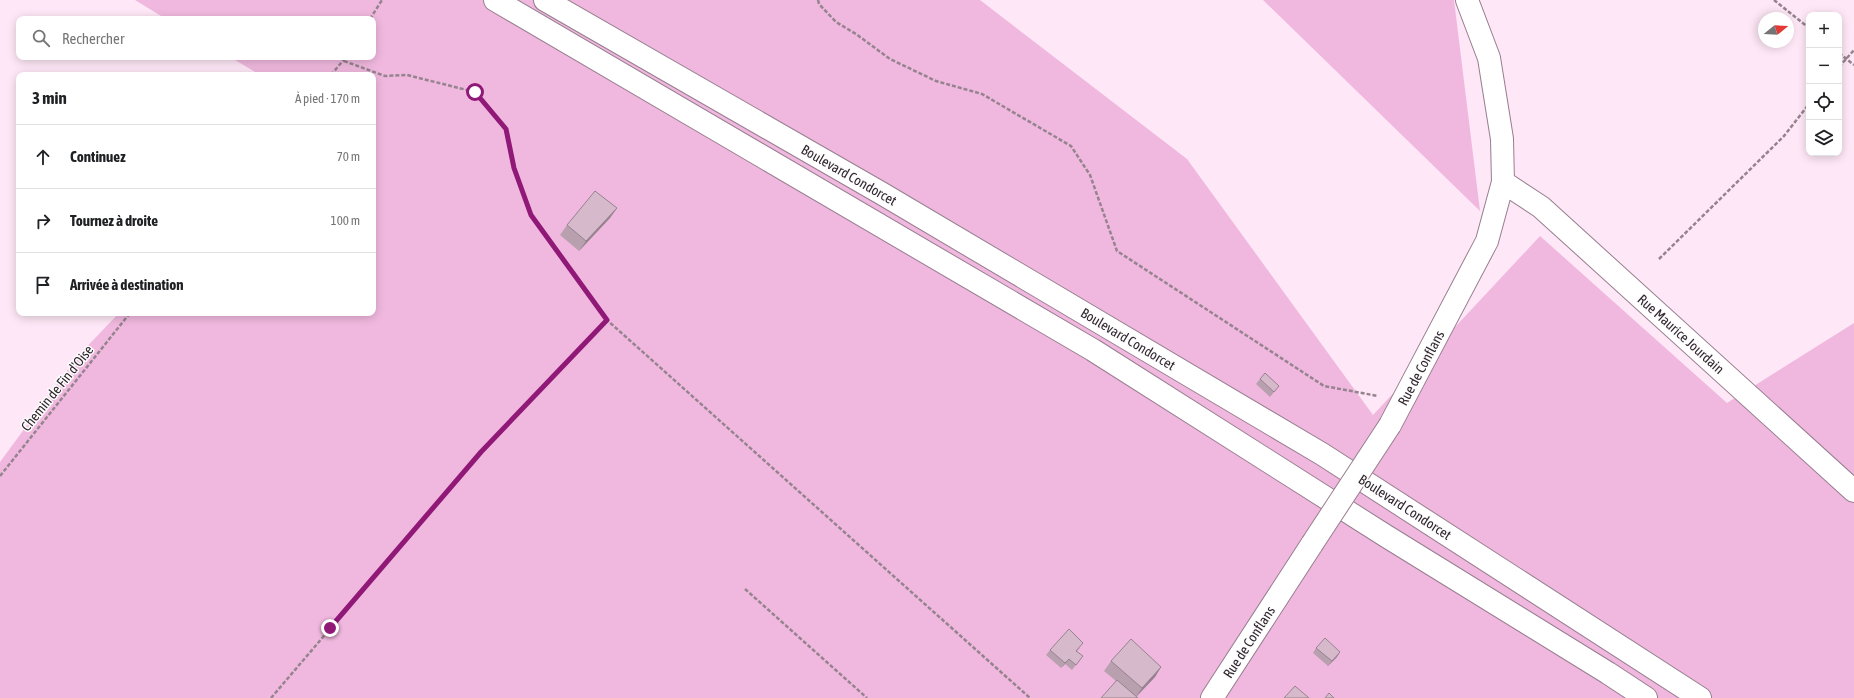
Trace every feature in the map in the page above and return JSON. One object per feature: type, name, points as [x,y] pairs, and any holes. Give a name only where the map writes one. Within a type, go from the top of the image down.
[{"type":"main road","name":"Boulevard Condorcet","points":[[495,0],[1093,350],[1386,536],[1646,698]]},
{"type":"main road","name":"Boulevard Condorcet","points":[[545,0],[881,193],[1322,454],[1700,698]]},
{"type":"main road","name":"Rue de Conflans","points":[[1212,698],[1390,425],[1487,241],[1503,182],[1502,139],[1489,58],[1468,0]]},
{"type":"main road","name":"Rue Maurice Jourdain","points":[[1503,182],[1541,207],[1854,491]]},
{"type":"path","points":[[372,16],[382,0]]},
{"type":"path","points":[[818,0],[819,4],[836,22],[856,34],[890,59],[936,81],[982,94],[1071,146],[1090,175],[1117,251],[1324,386],[1381,397]]},
{"type":"path","points":[[1774,0],[1806,26]]},
{"type":"path","points":[[1842,64],[1854,50]]},
{"type":"path","points":[[1842,56],[1854,65]]},
{"type":"path","points":[[334,72],[344,61],[374,72]]},
{"type":"path","points":[[376,73],[385,76],[407,75],[475,92],[506,129],[514,168],[531,215],[607,320],[1030,698]]},
{"type":"path","points":[[1659,259],[1784,136],[1806,108]]},
{"type":"path","name":"Chemin de Fin d'Oise","points":[[0,476],[128,316]]},
{"type":"path","points":[[271,698],[481,452],[607,320]]},
{"type":"path","points":[[745,589],[867,698]]},
{"type":"shaded area","points":[[135,0],[980,0],[1187,159],[1373,415],[1540,236],[1727,403],[1854,323],[1854,698],[0,698],[0,462],[78,356],[116,316],[376,316],[376,72],[255,72],[235,60],[376,60],[376,16],[161,16]]},
{"type":"shaded area","points":[[1263,0],[1454,0],[1480,211]]},
{"type":"building","points":[[595,191],[617,208],[586,241],[567,225]]},
{"type":"building","points":[[1265,373],[1279,386],[1274,392],[1260,379]]},
{"type":"building","points":[[1069,629],[1083,643],[1076,651],[1083,656],[1076,665],[1069,659],[1065,663],[1050,650]]},
{"type":"building","points":[[1325,638],[1340,652],[1332,661],[1316,648]]},
{"type":"building","points":[[1131,639],[1161,667],[1142,688],[1111,661]]},
{"type":"building","points":[[1117,680],[1138,698],[1101,698]]},
{"type":"building","points":[[1295,686],[1309,698],[1284,698]]},
{"type":"building","points":[[1329,693],[1334,698],[1325,698]]},
{"type":"route","points":[[330,628],[481,452],[607,320],[531,215],[514,168],[506,129],[475,92]]}]
